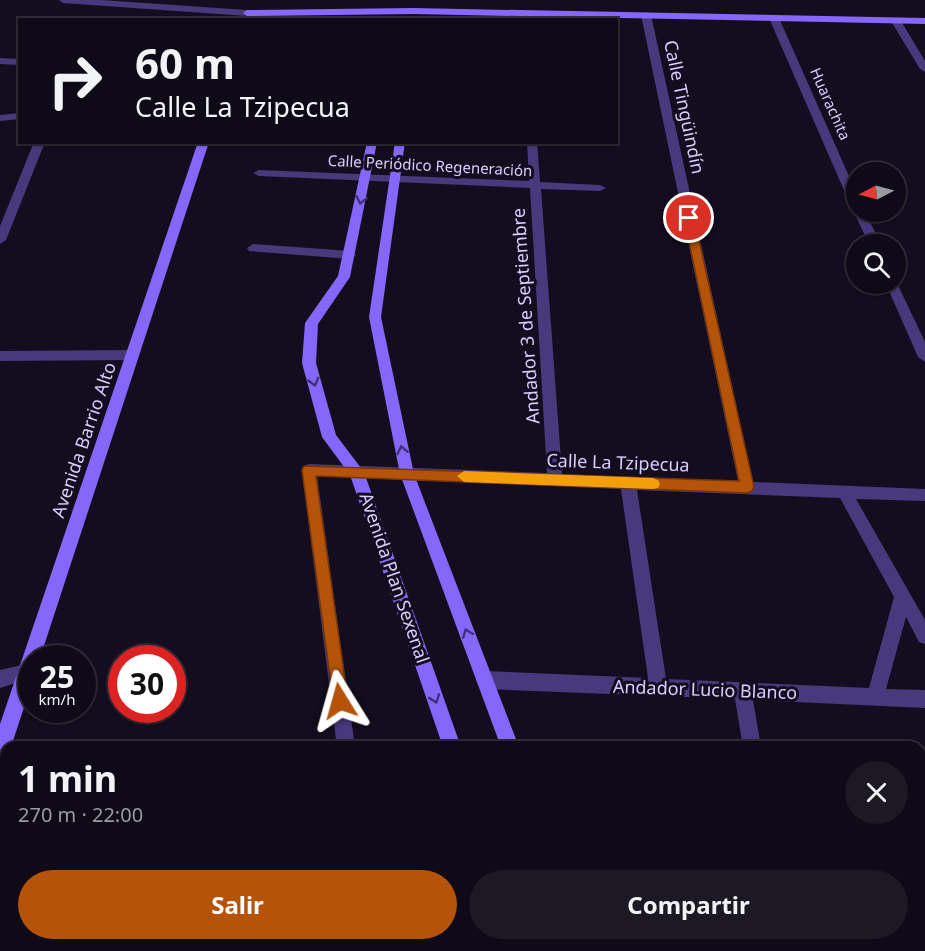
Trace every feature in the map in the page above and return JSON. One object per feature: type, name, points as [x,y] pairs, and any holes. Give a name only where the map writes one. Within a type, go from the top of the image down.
[{"type":"street","points":[[63,0],[246,16],[646,15],[925,21]]},
{"type":"street","points":[[246,16],[252,0]]},
{"type":"street","name":"Calle Tingüindín","points":[[646,15],[747,487]]},
{"type":"street","name":"Huarachita","points":[[774,18],[846,181]]},
{"type":"street","points":[[896,21],[925,69]]},
{"type":"street","points":[[0,61],[18,63]]},
{"type":"street","points":[[0,118],[18,116]]},
{"type":"street","points":[[0,240],[39,144]]},
{"type":"street","name":"Avenida Barrio Alto","points":[[36,645],[203,144]]},
{"type":"street","name":"Avenida Plan Sexenal","points":[[372,144],[344,277],[312,323],[309,363],[329,437],[357,472],[450,741]]},
{"type":"street","points":[[400,144],[375,317],[407,474],[508,741]]},
{"type":"street","name":"Andador 3 de Septiembre","points":[[532,144],[555,480]]},
{"type":"street","name":"Calle Periódico Regeneración","points":[[259,173],[600,188]]},
{"type":"street","points":[[253,248],[350,255]]},
{"type":"street","points":[[897,294],[925,357]]},
{"type":"street","points":[[0,356],[133,355]]},
{"type":"street","name":"Calle La Tzipecua","points":[[345,741],[309,470],[925,495]]},
{"type":"street","points":[[628,483],[658,688]]},
{"type":"street","points":[[844,491],[925,636]]},
{"type":"street","points":[[875,697],[903,596]]},
{"type":"street","points":[[0,679],[18,674]]},
{"type":"street","name":"Andador Lucio Blanco","points":[[485,680],[925,699]]},
{"type":"street","points":[[742,691],[751,741]]},
{"type":"street","name":"Avenida Barrio Alto","points":[[3,741],[18,698]]},
{"type":"slow traffic","points":[[464,476],[653,484]]},
{"type":"route","points":[[340,701],[309,470],[747,487],[689,218]]}]
